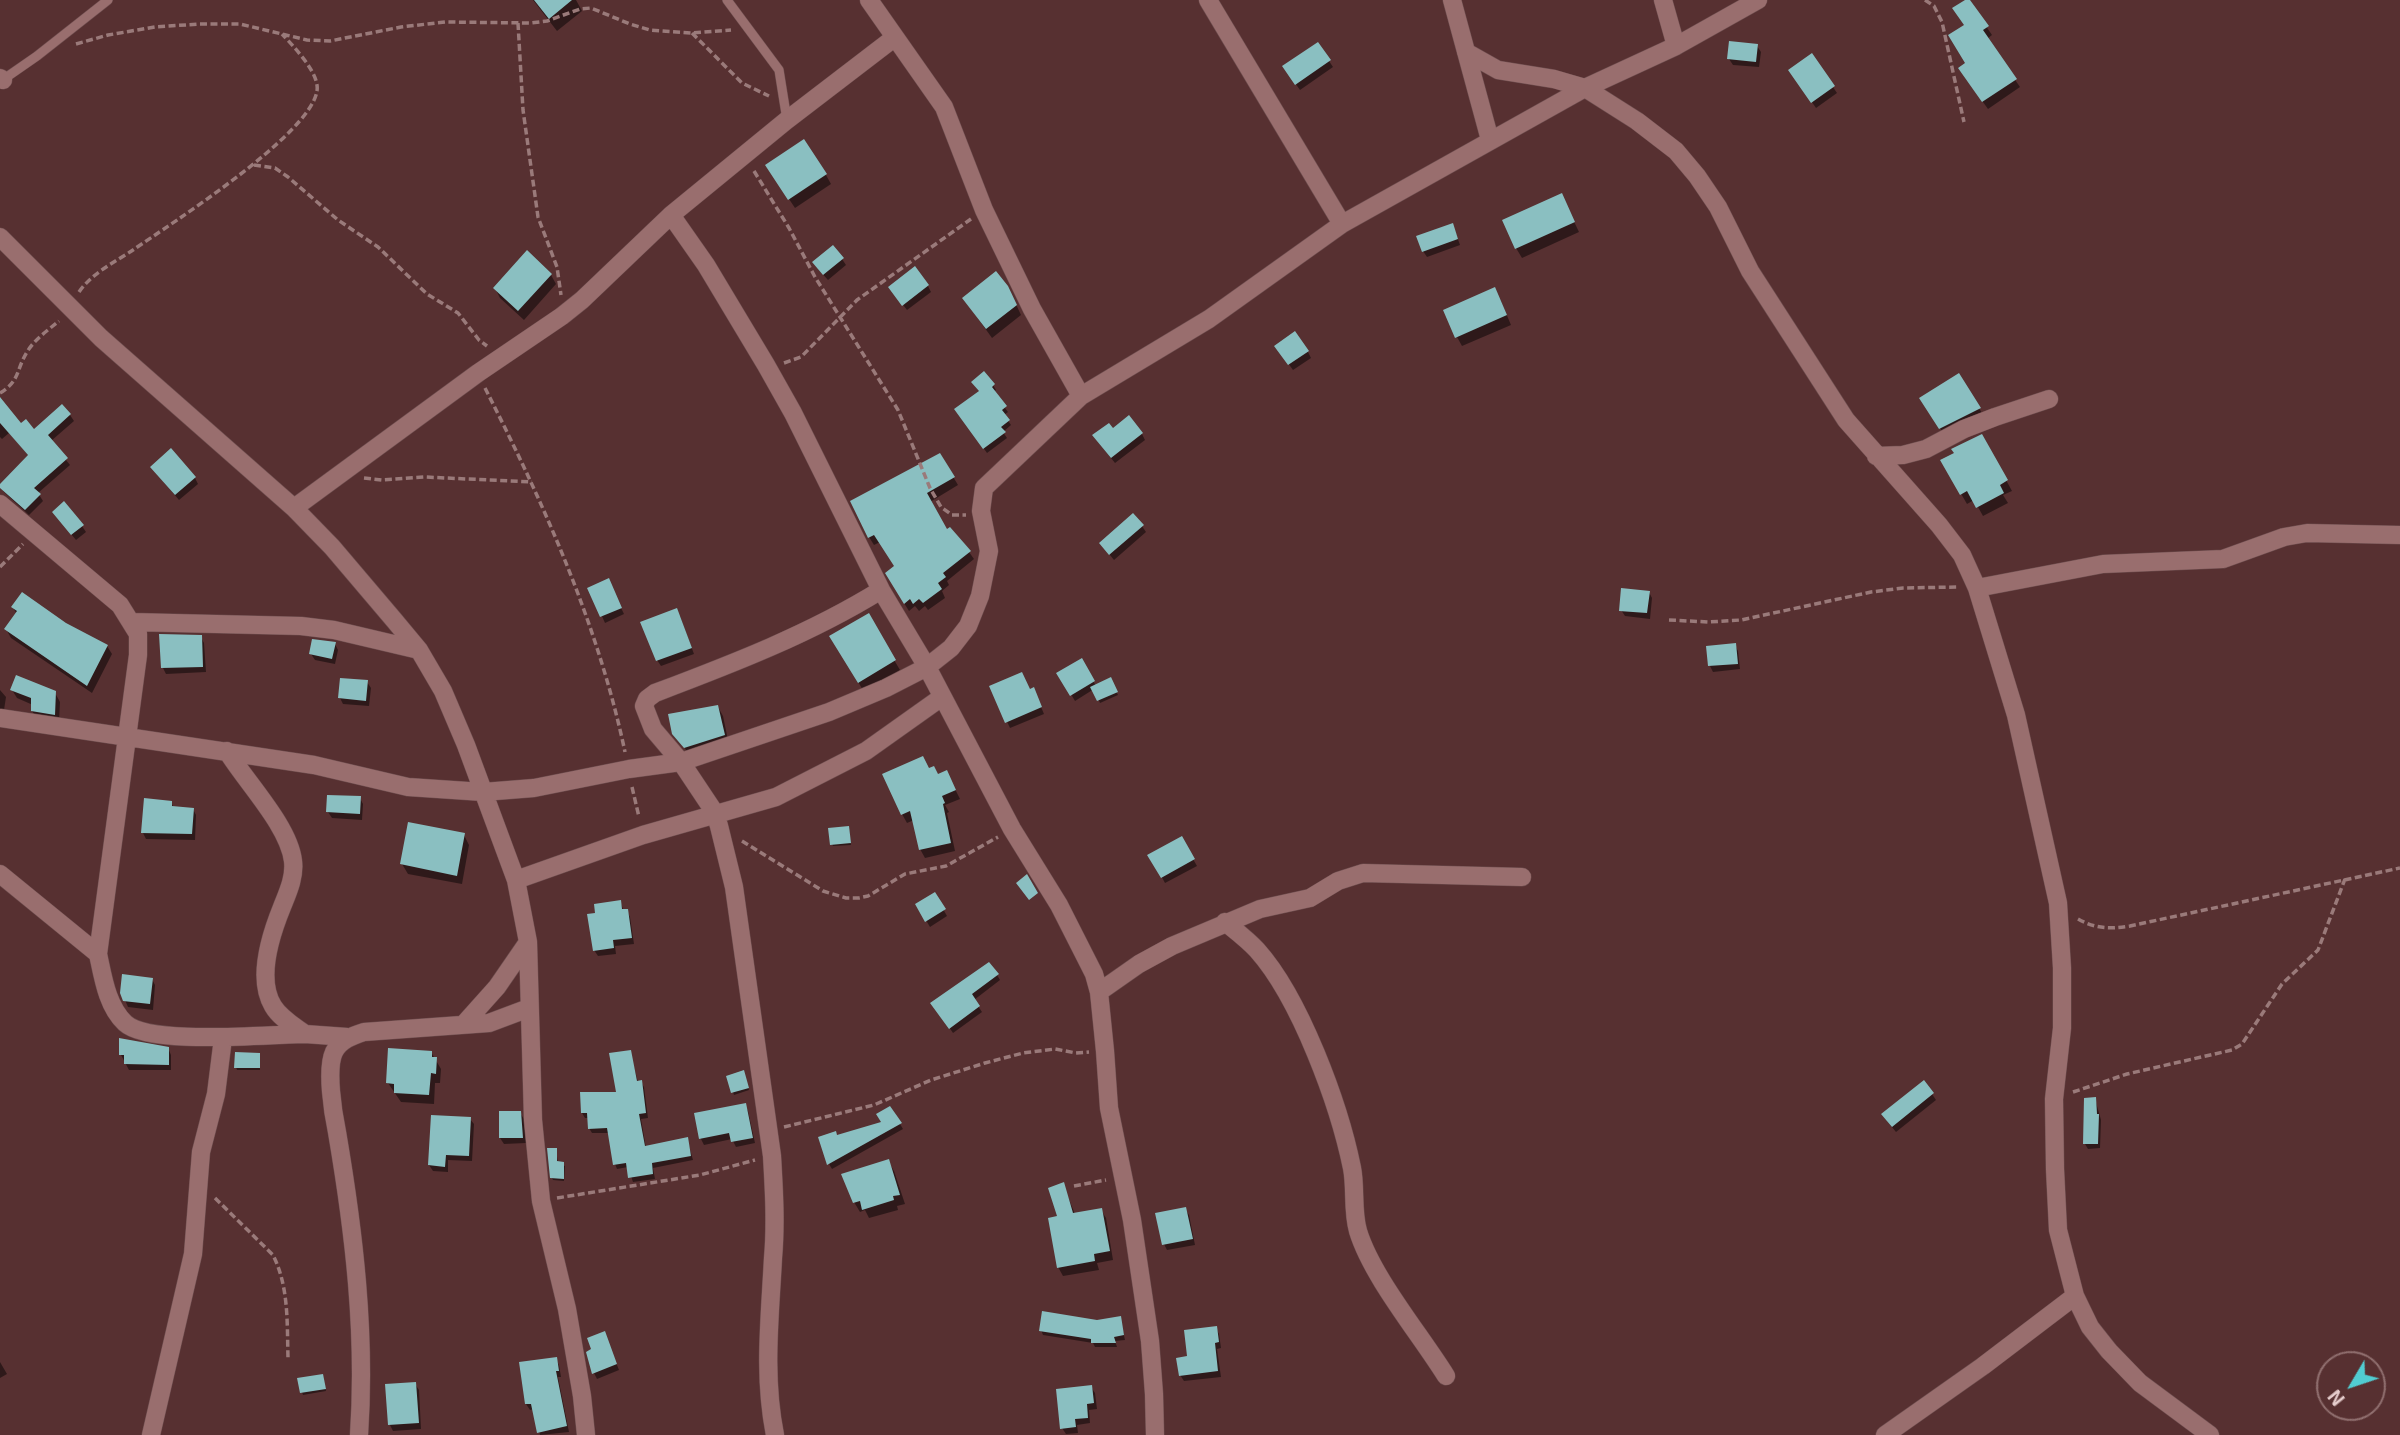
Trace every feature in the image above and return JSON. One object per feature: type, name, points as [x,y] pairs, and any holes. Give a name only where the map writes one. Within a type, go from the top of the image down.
[{"type":"street","points":[[869,0],[944,107],[984,210],[1032,309],[1081,396]]},
{"type":"street","points":[[1208,0],[1342,224]]},
{"type":"street","points":[[1451,0],[1490,140]]},
{"type":"street","points":[[1663,0],[1676,47]]},
{"type":"street","points":[[0,718],[314,765],[408,787],[483,792],[534,788],[629,769],[681,762],[829,712],[927,667],[951,648],[968,626],[980,596],[989,551],[981,512],[984,488],[1081,396],[1209,319],[1342,224],[1585,88],[1676,47],[1758,0]]},
{"type":"street","points":[[294,508],[478,373],[562,316],[671,215],[743,155],[786,111],[894,38]]},
{"type":"street","points":[[1466,52],[1498,70],[1554,79],[1585,88],[1637,121],[1676,151],[1697,176],[1717,207],[1750,271],[1846,420],[1875,456],[1940,525],[1962,555],[1977,588],[2016,715],[2057,903],[2062,968],[2062,1028],[2054,1099],[2054,1169],[2058,1230],[2075,1296],[2090,1327],[2140,1383],[2210,1435]]},
{"type":"street","points":[[671,215],[706,265],[766,365],[881,590],[927,667],[1012,829],[1080,944],[1094,974],[1099,992],[1109,1108],[1124,1173],[1150,1341],[1155,1435]]},
{"type":"street","points":[[0,237],[71,310],[294,508],[341,557],[419,650],[443,691],[516,880],[528,942],[533,1120],[541,1201],[567,1309],[586,1435]]},
{"type":"street","points":[[1875,456],[1903,455],[1926,449],[1964,429],[2049,399]]},
{"type":"street","points":[[0,503],[100,587],[120,606],[138,634],[138,655],[98,954],[105,986],[116,1011],[131,1027],[137,1031],[156,1034],[223,1038],[305,1034],[347,1037],[364,1032],[414,1027],[489,1023],[529,1008]]},
{"type":"street","points":[[1977,588],[2103,564],[2223,559],[2284,537],[2306,533],[2400,535]]},
{"type":"street","points":[[775,1435],[767,1376],[774,1255],[772,1156],[734,887],[717,820],[681,762],[653,729],[644,706],[647,699],[655,694],[748,657],[828,620],[881,590]]},
{"type":"street","points":[[131,622],[301,626],[334,630],[419,650]]},
{"type":"street","points":[[516,880],[643,835],[717,820],[776,797],[866,751],[942,697]]},
{"type":"street","points":[[227,751],[278,824],[288,841],[293,858],[292,881],[269,946],[267,991],[272,1005],[280,1015],[305,1034]]},
{"type":"street","points":[[1099,992],[1139,964],[1225,922],[1260,909],[1310,898],[1338,881],[1363,873],[1522,877]]},
{"type":"street","points":[[0,874],[98,954]]},
{"type":"street","points":[[1225,922],[1256,948],[1273,970],[1293,1005],[1311,1042],[1344,1138],[1352,1171],[1358,1230],[1376,1269],[1446,1376]]},
{"type":"street","points":[[463,1025],[496,987],[528,942]]},
{"type":"street","points":[[347,1037],[334,1052],[331,1078],[358,1290],[362,1352],[359,1435]]},
{"type":"street","points":[[151,1435],[193,1254],[201,1152],[216,1094],[223,1038]]},
{"type":"street","points":[[1885,1435],[1983,1366],[2075,1296]]},
{"type":"lane","points":[[1,80],[37,56],[108,0]]},
{"type":"lane","points":[[727,0],[779,70],[786,111]]},
{"type":"path","points":[[1925,0],[1934,6],[1942,22],[1964,122]]},
{"type":"path","points":[[73,45],[108,34],[199,24],[240,24],[307,40],[330,41],[401,27],[445,22],[547,21],[580,9],[591,8],[650,30],[692,33],[728,30],[759,41]]},
{"type":"path","points":[[518,23],[523,110],[538,217],[557,267],[562,316]]},
{"type":"path","points":[[0,393],[16,380],[26,352],[71,310],[81,289],[89,281],[252,165],[300,121],[313,103],[318,89],[313,74],[300,54],[281,33]]},
{"type":"path","points":[[692,33],[742,83],[786,111]]},
{"type":"path","points":[[743,155],[898,410],[930,488],[941,507],[952,514],[981,512]]},
{"type":"path","points":[[252,165],[275,168],[288,177],[338,220],[378,247],[427,294],[458,313],[484,345],[511,351]]},
{"type":"path","points":[[766,365],[801,357],[857,300],[984,210]]},
{"type":"path","points":[[478,373],[532,482],[574,583],[607,676],[643,835]]},
{"type":"path","points":[[341,476],[382,480],[425,477],[532,482]]},
{"type":"path","points":[[0,567],[34,532]]},
{"type":"path","points":[[1669,620],[1741,620],[1871,592],[1903,588],[1977,588]]},
{"type":"path","points":[[717,820],[822,891],[846,898],[868,896],[905,874],[946,866],[1012,829]]},
{"type":"path","points":[[2057,903],[2091,926],[2110,929],[2400,868]]},
{"type":"path","points":[[2054,1099],[2127,1074],[2232,1050],[2242,1044],[2282,984],[2318,950],[2345,879]]},
{"type":"path","points":[[768,1130],[824,1119],[874,1105],[931,1080],[1023,1053],[1055,1049],[1076,1053],[1105,1051]]},
{"type":"path","points":[[541,1201],[701,1175],[772,1156]]},
{"type":"path","points":[[1074,1186],[1108,1180],[1124,1173]]},
{"type":"path","points":[[199,1185],[273,1255],[283,1279],[288,1358]]},
{"type":"building","points":[[534,0],[572,0],[549,19]]},
{"type":"building","points":[[1970,0],[1989,26],[1983,30],[2017,79],[1982,102],[1958,68],[1965,63],[1948,35],[1964,25],[1952,8]]},
{"type":"building","points":[[1729,41],[1758,44],[1756,62],[1727,59]]},
{"type":"building","points":[[1318,42],[1331,60],[1295,85],[1282,66]]},
{"type":"building","points":[[1812,53],[1835,86],[1811,103],[1788,70]]},
{"type":"building","points":[[804,139],[827,174],[788,200],[765,165]]},
{"type":"building","points":[[1562,193],[1575,222],[1515,249],[1502,220]]},
{"type":"building","points":[[1453,223],[1458,239],[1422,252],[1416,236]]},
{"type":"building","points":[[833,245],[844,258],[823,275],[812,262]]},
{"type":"building","points":[[527,250],[552,274],[518,311],[493,288]]},
{"type":"building","points":[[915,266],[929,285],[902,306],[888,287]]},
{"type":"building","points":[[996,271],[1008,286],[1017,305],[986,329],[962,298]]},
{"type":"building","points":[[1495,287],[1507,315],[1455,338],[1443,310]]},
{"type":"building","points":[[1295,331],[1309,351],[1288,365],[1274,346]]},
{"type":"building","points":[[984,371],[995,384],[992,387],[1007,406],[1002,410],[1010,420],[1001,427],[1006,432],[983,449],[954,409],[979,391],[971,382]]},
{"type":"building","points":[[1959,373],[1981,408],[1939,429],[1919,398]]},
{"type":"building","points":[[0,397],[21,423],[26,419],[34,429],[62,404],[71,414],[48,435],[68,458],[34,488],[41,494],[25,510],[0,488],[0,484],[28,455],[0,423]]},
{"type":"building","points":[[1129,415],[1143,433],[1111,458],[1092,435],[1109,423],[1113,428]]},
{"type":"building","points":[[1982,434],[2008,480],[2000,485],[2004,493],[1976,508],[1967,491],[1960,495],[1940,460],[1954,453],[1951,449]]},
{"type":"building","points":[[171,448],[196,477],[175,495],[150,467]]},
{"type":"building","points":[[940,453],[955,477],[927,493],[947,529],[950,527],[971,551],[943,573],[946,577],[938,583],[942,589],[923,603],[919,599],[913,604],[910,599],[904,604],[885,573],[894,566],[874,535],[868,538],[850,501]]},
{"type":"building","points":[[64,501],[84,525],[71,535],[52,512]]},
{"type":"building","points":[[1133,513],[1144,525],[1109,555],[1099,543]]},
{"type":"building","points":[[609,578],[622,608],[600,617],[587,588]]},
{"type":"building","points":[[1621,588],[1650,591],[1647,613],[1619,611]]},
{"type":"building","points":[[22,592],[66,623],[108,645],[87,686],[4,629],[17,611],[11,607]]},
{"type":"building","points":[[677,608],[692,648],[656,661],[640,622]]},
{"type":"building","points":[[869,613],[896,660],[858,683],[829,636]]},
{"type":"building","points":[[159,634],[202,635],[203,667],[161,668]]},
{"type":"building","points":[[312,639],[336,642],[332,659],[309,654]]},
{"type":"building","points":[[1736,643],[1738,664],[1708,666],[1706,646]]},
{"type":"building","points":[[1082,658],[1095,681],[1070,696],[1056,673]]},
{"type":"building","points":[[1022,672],[1030,689],[1034,687],[1042,707],[1005,723],[989,686]]},
{"type":"building","points":[[16,675],[56,691],[55,715],[31,711],[31,698],[10,690]]},
{"type":"building","points":[[1111,677],[1118,692],[1097,701],[1090,687]]},
{"type":"building","points":[[340,678],[368,680],[366,701],[338,698]]},
{"type":"building","points":[[718,705],[725,735],[684,748],[672,734],[668,714]]},
{"type":"building","points":[[923,756],[929,768],[934,766],[938,774],[947,770],[956,790],[942,796],[951,843],[919,850],[910,811],[901,815],[882,774]]},
{"type":"building","points":[[327,795],[361,796],[360,814],[326,812]]},
{"type":"building","points":[[144,798],[172,801],[172,806],[194,808],[192,834],[141,833]]},
{"type":"building","points":[[408,822],[465,833],[457,876],[400,864]]},
{"type":"building","points":[[849,826],[851,843],[830,845],[828,828]]},
{"type":"building","points":[[1182,836],[1195,859],[1161,878],[1147,855]]},
{"type":"building","points":[[1027,874],[1038,893],[1029,900],[1016,883]]},
{"type":"building","points":[[935,892],[946,909],[925,922],[915,904]]},
{"type":"building","points":[[621,900],[622,909],[628,909],[632,938],[613,940],[614,948],[593,951],[587,914],[595,913],[594,904]]},
{"type":"building","points":[[989,962],[999,974],[972,994],[980,1006],[949,1029],[930,1003]]},
{"type":"building","points":[[122,974],[153,978],[150,1004],[123,1001],[120,993]]},
{"type":"building","points":[[119,1038],[169,1047],[169,1065],[124,1064],[124,1055],[119,1055]]},
{"type":"building","points":[[388,1048],[432,1051],[432,1057],[437,1057],[436,1074],[431,1073],[429,1095],[394,1093],[394,1084],[386,1083]]},
{"type":"building","points":[[631,1050],[637,1081],[642,1080],[646,1113],[639,1114],[645,1146],[688,1137],[691,1156],[652,1163],[653,1174],[628,1178],[626,1163],[613,1165],[607,1128],[588,1129],[587,1113],[581,1113],[580,1092],[616,1092],[609,1053]]},
{"type":"building","points":[[235,1052],[260,1053],[260,1068],[234,1068]]},
{"type":"building","points":[[744,1070],[749,1088],[731,1093],[726,1076]]},
{"type":"building","points":[[1924,1080],[1934,1093],[1892,1127],[1881,1114]]},
{"type":"building","points":[[2096,1097],[2099,1114],[2098,1144],[2083,1144],[2084,1098]]},
{"type":"building","points":[[746,1103],[753,1138],[731,1142],[729,1133],[699,1139],[694,1113]]},
{"type":"building","points":[[890,1106],[902,1123],[827,1165],[818,1137],[836,1131],[837,1135],[881,1122],[876,1114]]},
{"type":"building","points":[[499,1111],[521,1111],[523,1138],[499,1138]]},
{"type":"building","points":[[431,1115],[471,1117],[469,1156],[446,1155],[445,1167],[428,1165]]},
{"type":"building","points":[[547,1148],[557,1148],[557,1161],[564,1162],[564,1179],[550,1178]]},
{"type":"building","points":[[889,1159],[900,1195],[893,1196],[894,1200],[862,1210],[860,1201],[853,1203],[841,1174]]},
{"type":"building","points":[[1064,1182],[1073,1213],[1102,1208],[1110,1251],[1094,1254],[1095,1261],[1057,1268],[1048,1218],[1057,1216],[1048,1188]]},
{"type":"building","points":[[1186,1207],[1193,1239],[1162,1245],[1155,1213]]},
{"type":"building","points":[[1042,1311],[1097,1320],[1121,1316],[1124,1335],[1114,1337],[1116,1343],[1091,1343],[1091,1339],[1039,1331]]},
{"type":"building","points":[[1217,1326],[1219,1342],[1215,1343],[1218,1371],[1179,1376],[1176,1358],[1187,1356],[1184,1330]]},
{"type":"building","points":[[605,1331],[617,1364],[592,1374],[586,1352],[591,1349],[587,1338]]},
{"type":"building","points":[[557,1357],[559,1371],[556,1371],[567,1426],[537,1433],[531,1404],[525,1404],[519,1362]]},
{"type":"building","points":[[323,1374],[326,1389],[300,1393],[297,1378]]},
{"type":"building","points":[[416,1382],[419,1423],[388,1425],[385,1384]]},
{"type":"building","points":[[1092,1385],[1094,1403],[1087,1404],[1088,1418],[1075,1419],[1076,1427],[1060,1429],[1056,1389]]}]
